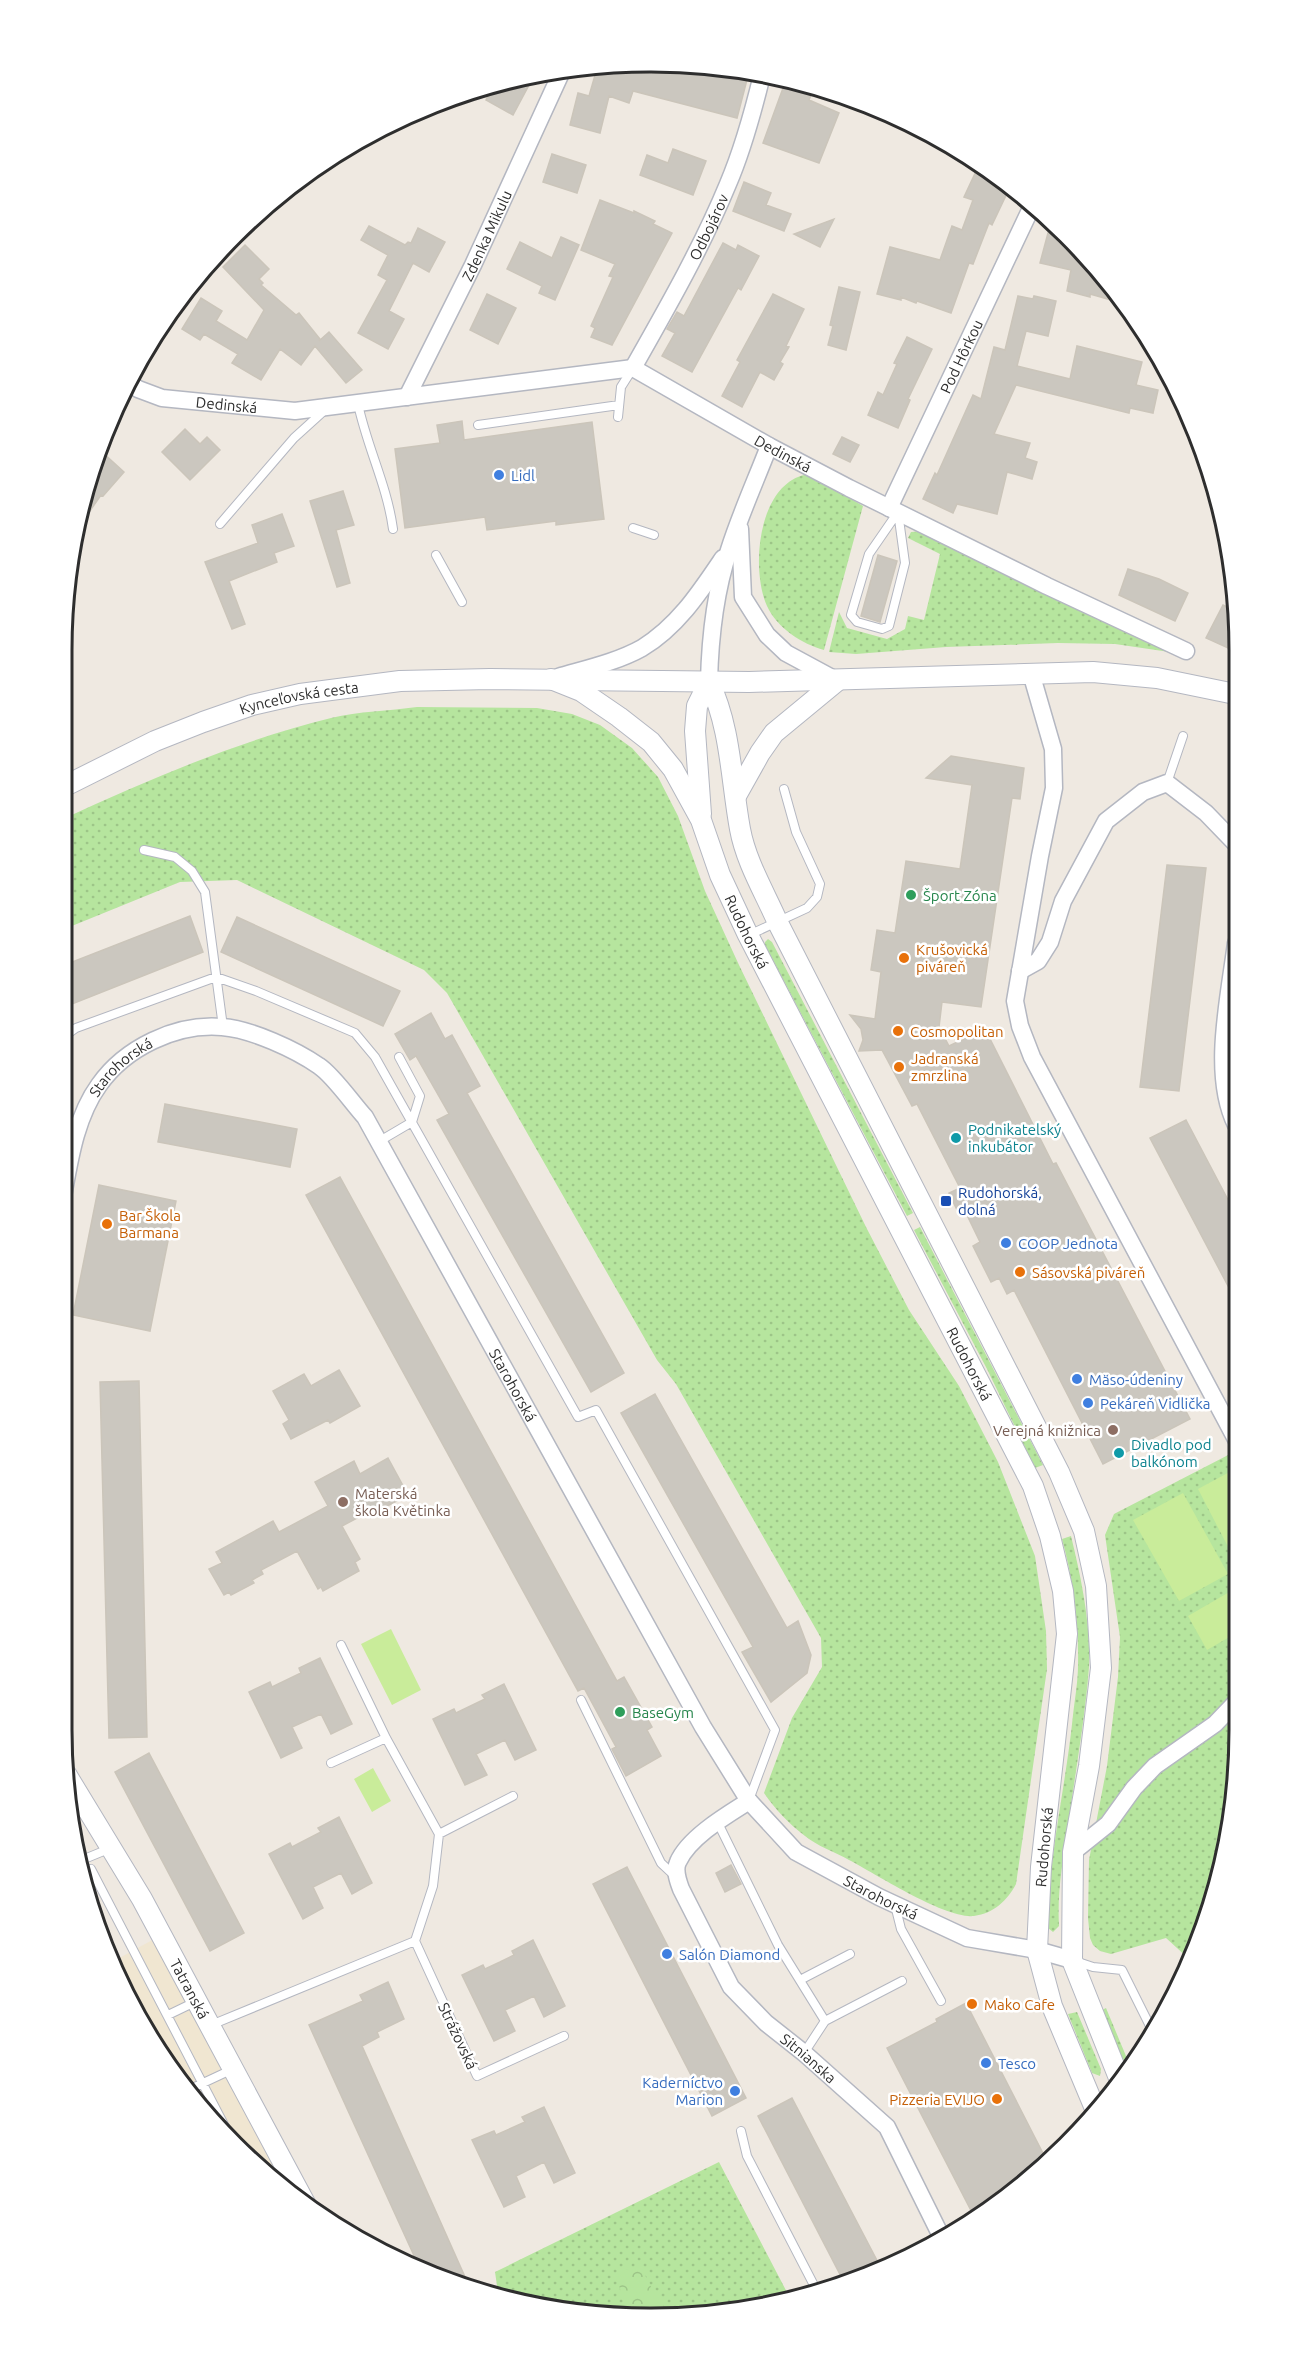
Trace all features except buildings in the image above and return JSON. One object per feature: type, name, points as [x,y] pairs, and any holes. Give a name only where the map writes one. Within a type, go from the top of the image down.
[{"type":"street","name":"Zdenka Mikulu","points":[[407,397],[473,265],[558,80]]},
{"type":"street","name":"Odbojárov","points":[[633,368],[668,305],[728,185],[744,142],[760,83]]},
{"type":"street","name":"Pod Hôrkou","points":[[894,510],[1029,213]]},
{"type":"street","name":"Dedinská","points":[[136,387],[162,398],[295,411],[633,368],[769,446],[894,510],[1047,586],[1186,651]]},
{"type":"street","points":[[709,682],[710,647],[729,550],[769,446]]},
{"type":"street","points":[[736,796],[774,733],[837,681],[786,653],[767,635],[743,597],[739,523]]},
{"type":"street","points":[[551,680],[642,648],[686,611],[729,550]]},
{"type":"street","points":[[1031,672],[1053,749],[1054,788],[1015,1001],[1020,1026],[1032,1057],[1229,1426]]},
{"type":"street","name":"Kynceľovská cesta","points":[[72,782],[155,741],[252,705],[300,694],[400,681],[837,681],[1031,672],[1093,672],[1157,678],[1229,693]]},
{"type":"street","name":"Rudohorská","points":[[551,680],[581,691],[619,717],[651,742],[673,769],[701,820],[720,875],[748,935],[1033,1486],[1050,1536],[1063,1591],[1067,1634],[1041,1867],[1036,1950],[1052,2006],[1092,2102]]},
{"type":"street","name":"Rudohorská","points":[[701,820],[695,731],[697,706],[709,682]]},
{"type":"street","name":"Rudohorská","points":[[709,682],[720,705],[740,831],[749,858],[778,923],[1059,1472],[1084,1532],[1096,1586],[1101,1668],[1089,1766],[1073,1852],[1072,1960],[1116,2072]]},
{"type":"street","points":[[1020,971],[1038,961],[1050,942],[1063,901],[1106,821],[1143,792],[1167,783],[1206,813],[1229,837]]},
{"type":"street","points":[[1229,1026],[1222,1072],[1229,1112]]},
{"type":"street","name":"Starohorská","points":[[72,1147],[98,1086],[120,1062],[149,1042],[184,1029],[223,1027],[272,1040],[321,1067],[365,1118],[703,1727],[749,1801],[796,1852],[895,1905],[968,1938],[1036,1950]]},
{"type":"street","name":"Rudohorská","points":[[1073,1852],[1108,1824],[1134,1788],[1155,1766],[1215,1724],[1229,1709]]},
{"type":"street","name":"Tatranská","points":[[75,1789],[112,1848],[211,2026],[296,2186]]},
{"type":"street","points":[[676,1877],[677,1863],[692,1843],[717,1821],[749,1801]]},
{"type":"street","name":"Sitnianska","points":[[676,1877],[731,1987],[766,2023],[804,2053],[887,2127],[938,2231]]},
{"type":"street","points":[[1036,1950],[1072,1960]]},
{"type":"lane","points":[[618,417],[621,387],[633,368]]},
{"type":"lane","points":[[358,404],[363,429],[387,491],[393,529]]},
{"type":"lane","points":[[478,425],[619,405]]},
{"type":"lane","points":[[220,524],[286,446],[327,408]]},
{"type":"lane","points":[[894,510],[905,563],[889,626],[882,629],[857,622],[851,615],[869,554],[894,510]]},
{"type":"lane","points":[[633,528],[654,535]]},
{"type":"lane","points":[[436,555],[462,602]]},
{"type":"lane","points":[[1167,783],[1183,736]]},
{"type":"lane","points":[[748,935],[807,908],[817,897],[820,884],[796,832],[784,789]]},
{"type":"lane","points":[[144,850],[175,856],[192,871],[205,892],[223,1027]]},
{"type":"lane","points":[[72,1031],[216,977],[256,991],[355,1033],[375,1057],[578,1417],[596,1410],[775,1730],[749,1801]]},
{"type":"lane","points":[[378,1142],[412,1122],[420,1096],[399,1058]]},
{"type":"lane","points":[[211,2026],[414,1941],[433,1886],[439,1834],[386,1738],[341,1645]]},
{"type":"lane","points":[[581,1700],[661,1863],[676,1877]]},
{"type":"lane","points":[[331,1763],[386,1738]]},
{"type":"lane","points":[[439,1834],[513,1797]]},
{"type":"lane","points":[[717,1821],[778,1945],[825,2021]]},
{"type":"lane","points":[[87,1858],[112,1848]]},
{"type":"lane","points":[[91,1869],[219,2114]]},
{"type":"lane","points":[[895,1905],[901,1929],[941,2001]]},
{"type":"lane","name":"Strážovská","points":[[414,1941],[477,2076],[564,2036]]},
{"type":"lane","points":[[800,1980],[850,1954]]},
{"type":"lane","points":[[1072,1960],[1093,1967],[1122,1970],[1149,2023]]},
{"type":"lane","points":[[804,2053],[825,2021],[902,1981]]},
{"type":"lane","points":[[168,2015],[197,2001]]},
{"type":"lane","points":[[196,2086],[233,2069]]},
{"type":"lane","points":[[741,2131],[747,2156],[813,2284]]},
{"type":"shaded area","points":[[156,1938],[280,2173],[241,2139],[192,2082],[169,2051],[150,2019],[119,1958]]},
{"type":"green space","points":[[809,474],[863,506],[824,650],[807,644],[791,634],[771,614],[762,590],[759,570],[762,528],[769,509],[779,492],[792,480]]},
{"type":"green space","points":[[925,531],[1183,654],[1115,644],[1058,643],[946,647],[856,654],[829,652],[839,612],[847,628],[887,639],[905,629],[908,616],[924,620],[940,554],[908,538],[911,532]]},
{"type":"green space","points":[[417,707],[537,708],[572,714],[600,725],[632,748],[658,777],[678,816],[705,891],[739,965],[866,1227],[909,1310],[959,1386],[998,1462],[1035,1556],[1046,1631],[1047,1669],[1016,1884],[1004,1901],[994,1909],[974,1916],[961,1915],[911,1894],[810,1840],[783,1816],[764,1793],[792,1718],[822,1667],[821,1638],[676,1384],[657,1360],[447,993],[424,970],[237,880],[180,882],[72,926],[72,815],[228,750],[296,727],[363,712]]},
{"type":"green space","points":[[768,939],[772,942],[913,1213],[907,1216],[765,945]]},
{"type":"green space","points":[[920,1227],[1043,1465],[1035,1468],[987,1369],[914,1230]]},
{"type":"green space","points":[[1229,1455],[1228,1767],[1218,1842],[1198,1915],[1184,1954],[1166,1938],[1111,1954],[1100,1951],[1093,1945],[1090,1938],[1089,1860],[1107,1766],[1118,1677],[1120,1637],[1105,1535],[1114,1514]]},
{"type":"green space","points":[[1229,1472],[1229,1549],[1198,1489]]},
{"type":"green space","points":[[1183,1493],[1228,1574],[1179,1601],[1133,1520]]},
{"type":"green space","points":[[1071,1536],[1087,1617],[1089,1667],[1061,1876],[1059,1926],[1053,1932],[1048,1928],[1051,1874],[1078,1671],[1074,1601],[1062,1539]]},
{"type":"green space","points":[[1229,1592],[1229,1637],[1207,1650],[1188,1616]]},
{"type":"green space","points":[[391,1629],[421,1690],[392,1705],[361,1644]]},
{"type":"green space","points":[[373,1768],[391,1801],[372,1812],[354,1779]]},
{"type":"green space","points":[[1106,2008],[1127,2058],[1124,2062],[1102,2010]]},
{"type":"green space","points":[[1077,2012],[1101,2069],[1100,2076],[1092,2073],[1068,2014]]},
{"type":"green space","points":[[719,2162],[786,2291],[726,2303],[688,2307],[613,2307],[538,2297],[501,2288],[497,2287],[495,2272]]},
{"type":"green space","points":[[640,2265],[664,2308],[625,2307],[616,2273]]},
{"type":"place","name":"Lidl","points":[[499,475]]},
{"type":"place","name":"Šport Zóna","points":[[911,895]]},
{"type":"place","name":"Krušovická piváreň","points":[[904,958]]},
{"type":"place","name":"Cosmopolitan","points":[[898,1031]]},
{"type":"place","name":"Jadranská zmrzlina","points":[[899,1067]]},
{"type":"place","name":"Podnikatelský inkubátor","points":[[956,1138]]},
{"type":"place","name":"Rudohorská, dolná","points":[[946,1201]]},
{"type":"place","name":"Bar Škola Barmana","points":[[107,1224]]},
{"type":"place","name":"COOP Jednota","points":[[1006,1243]]},
{"type":"place","name":"Sásovská piváreň","points":[[1020,1272]]},
{"type":"place","name":"Mäso-údeniny","points":[[1077,1379]]},
{"type":"place","name":"Pekáreň Vidlička","points":[[1088,1403]]},
{"type":"place","name":"Verejná knižnica","points":[[1113,1430]]},
{"type":"place","name":"Divadlo pod balkónom","points":[[1119,1453]]},
{"type":"place","name":"Materská škola Květinka","points":[[343,1502]]},
{"type":"place","name":"BaseGym","points":[[620,1712]]},
{"type":"place","name":"Salón Diamond","points":[[667,1954]]},
{"type":"place","name":"Mako Cafe","points":[[972,2004]]},
{"type":"place","name":"Tesco","points":[[986,2063]]},
{"type":"place","name":"Kaderníctvo Marion","points":[[735,2091]]},
{"type":"place","name":"Pizzeria EVIJO","points":[[997,2099]]}]
